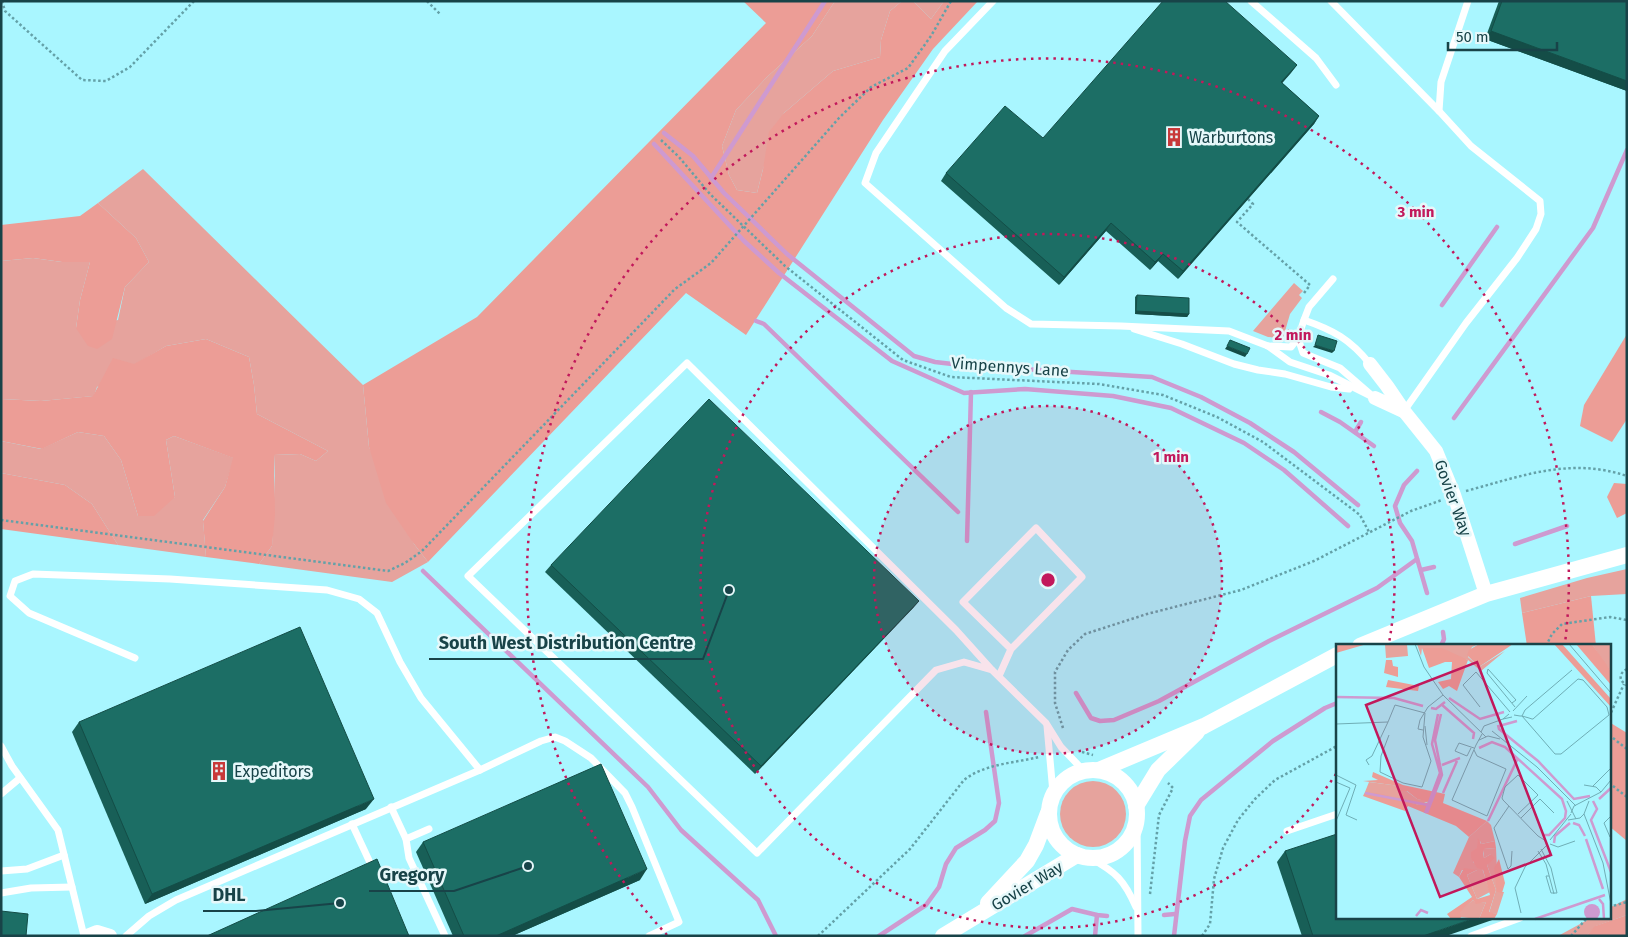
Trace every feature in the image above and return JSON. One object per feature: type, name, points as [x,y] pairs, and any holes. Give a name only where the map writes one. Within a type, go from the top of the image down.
[{"type":"street","name":"Govier Way","points":[[1370,364],[1436,451],[1454,495],[1486,594]]},
{"type":"street","points":[[1375,398],[1404,411]]},
{"type":"street","points":[[1365,644],[1486,594],[1627,555]]},
{"type":"street","points":[[1204,726],[1158,770],[1137,812],[1133,832],[1126,843],[1116,852],[1104,857],[1083,857],[1065,849],[1056,839],[1050,827],[1048,813],[1053,793],[1066,779],[1204,726],[1336,656]]},
{"type":"street","points":[[1091,770],[1112,774],[1124,782],[1132,793],[1137,812]]},
{"type":"street","name":"Govier Way","points":[[977,916],[1027,861],[1036,845],[1048,813]]},
{"type":"street","name":"Govier Way","points":[[943,936],[1083,857]]},
{"type":"street","points":[[85,936],[97,932],[110,936]]},
{"type":"lane","points":[[993,1],[945,51],[876,154],[864,183],[1006,308],[1031,324],[1229,331],[1268,346],[1290,362],[1328,375],[1375,398]]},
{"type":"lane","points":[[1251,1],[1316,58],[1336,84]]},
{"type":"lane","points":[[1331,1],[1472,146],[1540,201],[1541,214],[1536,229],[1517,258],[1466,323],[1404,411]]},
{"type":"lane","points":[[1439,111],[1441,82],[1468,1]]},
{"type":"lane","points":[[1268,346],[1291,347],[1298,338],[1309,307],[1334,279]]},
{"type":"lane","points":[[1304,320],[1326,327],[1346,338],[1370,364]]},
{"type":"lane","points":[[1121,326],[1182,344],[1234,364],[1284,374],[1331,387],[1355,389]]},
{"type":"lane","points":[[1298,338],[1303,353],[1340,368],[1375,398]]},
{"type":"lane","points":[[992,670],[964,662],[936,670],[757,853],[468,576],[687,363],[956,630],[992,670],[1046,724],[1061,747],[1091,770]]},
{"type":"lane","points":[[999,676],[1011,649],[1082,577],[1036,528],[963,602],[1011,649]]},
{"type":"lane","points":[[135,658],[29,613],[10,596],[15,581],[33,574],[170,579],[327,590],[359,599],[377,613],[400,662],[421,698],[480,770]]},
{"type":"lane","points":[[1046,724],[1053,793]]},
{"type":"lane","points":[[126,936],[149,916],[176,900],[480,770],[541,741],[555,737],[565,741],[591,758],[625,793],[632,807],[679,922],[649,936]]},
{"type":"lane","points":[[1,746],[20,778],[58,830],[85,936]]},
{"type":"lane","points":[[1,757],[12,766]]},
{"type":"lane","points":[[1,794],[20,778]]},
{"type":"lane","points":[[391,807],[406,839],[409,858],[445,936]]},
{"type":"lane","points":[[1137,812],[1138,936]]},
{"type":"lane","points":[[1287,831],[1336,814]]},
{"type":"lane","points":[[352,824],[375,873]]},
{"type":"lane","points":[[406,839],[429,829]]},
{"type":"lane","points":[[1,871],[27,869],[64,854]]},
{"type":"lane","points":[[1083,857],[1109,868],[1127,886],[1138,909]]},
{"type":"lane","points":[[1,893],[31,888],[72,887]]},
{"type":"lane","points":[[1471,936],[1515,920]]},
{"type":"path","points":[[2,1],[5,11],[82,80],[106,81],[130,67],[194,1]]},
{"type":"path","points":[[427,1],[441,14]]},
{"type":"path","points":[[1,520],[388,571],[405,564],[422,551],[675,289],[711,264],[839,118],[871,87],[908,68],[931,36],[951,1]]},
{"type":"path","name":"Vimpennys Lane","points":[[661,140],[679,157],[710,194],[785,266],[903,360],[951,377],[1099,384],[1163,395],[1217,417],[1263,442],[1360,516],[1370,532]]},
{"type":"path","points":[[1248,199],[1253,204],[1237,222],[1310,285],[1304,293]]},
{"type":"path","points":[[1061,747],[1068,741],[1055,703],[1055,672],[1068,650],[1085,634],[1147,614],[1241,590],[1314,561],[1411,511],[1454,495],[1544,470],[1582,468],[1608,470],[1627,476]]},
{"type":"path","points":[[1547,644],[1552,634],[1562,624],[1610,617],[1627,620]]},
{"type":"path","points":[[1610,715],[1625,684],[1620,677],[1623,671],[1627,669]]},
{"type":"path","points":[[1610,736],[1627,749]]},
{"type":"path","points":[[1202,936],[1210,924],[1214,879],[1223,848],[1238,820],[1255,799],[1275,780],[1336,747]]},
{"type":"path","points":[[818,936],[910,849],[964,780],[974,772],[1049,755]]},
{"type":"path","points":[[1610,784],[1627,797]]},
{"type":"path","points":[[1610,907],[1627,902]]},
{"type":"path","points":[[1571,936],[1585,920]]},
{"type":"shaded area","points":[[743,1],[835,1],[812,36],[767,77],[736,110],[722,146],[729,175],[737,190],[757,193],[769,132],[784,113],[833,71],[880,57],[881,40],[890,11],[902,1],[913,1],[931,19],[944,1],[978,1],[933,49],[883,120],[746,335],[686,293],[428,562],[386,503],[369,447],[363,385],[477,317],[766,23]]},
{"type":"shaded area","points":[[835,1],[902,1],[890,11],[881,40],[880,57],[833,71],[784,113],[763,169],[757,193],[737,190],[729,175],[722,146],[736,110],[767,77],[812,36]]},
{"type":"shaded area","points":[[913,1],[944,1],[931,19]]},
{"type":"shaded area","points":[[143,169],[363,385],[369,447],[414,544],[428,562],[392,582],[259,564],[272,546],[274,455],[300,454],[316,461],[328,451],[257,414],[249,357],[206,339],[166,346],[97,387],[94,396],[41,401],[1,399],[1,261],[33,258],[62,262],[90,262],[80,300],[76,328],[118,320],[125,287],[149,262],[136,238],[98,203]]},
{"type":"shaded area","points":[[98,203],[136,238],[149,262],[125,287],[112,339],[97,349],[88,346],[76,328],[80,300],[90,262],[62,262],[33,258],[1,261],[1,225],[80,216]]},
{"type":"shaded area","points":[[1294,283],[1303,291],[1299,295],[1302,298],[1290,314],[1283,338],[1268,337],[1253,331]]},
{"type":"shaded area","points":[[1627,334],[1627,419],[1612,442],[1580,426],[1584,405]]},
{"type":"shaded area","points":[[206,339],[249,357],[257,414],[328,451],[316,461],[300,454],[274,455],[275,515],[272,546],[259,564],[206,557],[203,521],[225,487],[233,458],[174,436],[166,440],[175,497],[154,516],[138,516],[121,460],[104,436],[78,432],[42,449],[1,441],[1,399],[41,401],[93,396],[113,358],[134,364],[166,346]]},
{"type":"shaded area","points":[[78,432],[104,436],[121,460],[138,516],[175,497],[166,440],[174,436],[234,458],[225,487],[203,520],[206,557],[118,545],[92,504],[65,485],[1,473],[1,441],[41,449]]},
{"type":"shaded area","points":[[1,473],[65,485],[92,504],[118,545],[1,529]]},
{"type":"shaded area","points":[[1614,483],[1627,484],[1627,513],[1617,518],[1607,497]]},
{"type":"shaded area","points":[[1627,569],[1627,594],[1591,596],[1522,613],[1520,598],[1587,578]]},
{"type":"shaded area","points":[[1591,596],[1596,644],[1527,644],[1522,613]]},
{"type":"shaded area","points":[[1610,723],[1627,733],[1627,841],[1610,827]]},
{"type":"shaded area","points":[[1093,781],[1106,784],[1116,791],[1123,801],[1126,814],[1123,827],[1116,837],[1106,844],[1093,847],[1080,844],[1070,837],[1063,827],[1060,814],[1063,801],[1070,791],[1080,784]]},
{"type":"shaded area","points":[[1627,899],[1627,915],[1596,926],[1586,936],[1558,936],[1587,920],[1610,920],[1610,908]]},
{"type":"shaded area","points":[[1627,915],[1627,936],[1586,936],[1595,926]]},
{"type":"building","name":"Warburtons","points":[[1163,1],[1225,1],[1297,65],[1281,82],[1319,116],[1183,271],[1163,254],[1155,262],[1111,223],[1064,277],[946,173],[1005,106],[1043,138]]},
{"type":"building","points":[[1502,1],[1627,1],[1627,81],[1491,31]]},
{"type":"building","points":[[1137,295],[1189,298],[1189,314],[1136,311]]},
{"type":"building","points":[[1318,335],[1337,341],[1334,351],[1315,345]]},
{"type":"building","points":[[1230,340],[1250,348],[1247,354],[1227,346]]},
{"type":"building","points":[[709,399],[919,601],[761,766],[551,565]]},
{"type":"building","name":"Expeditors","points":[[300,627],[374,799],[152,894],[79,722]]},
{"type":"building","points":[[601,764],[647,869],[496,936],[464,936],[423,842]]},
{"type":"building","points":[[1336,834],[1336,920],[1469,920],[1423,936],[1313,936],[1285,851]]},
{"type":"building","points":[[377,859],[409,936],[207,936]]},
{"type":"building","points":[[1,911],[28,914],[26,936],[1,936]]},
{"type":"waterway","points":[[711,178],[825,1]]},
{"type":"waterway","points":[[664,133],[693,156],[724,193],[787,254],[914,356],[935,362],[961,365],[1152,377],[1201,397],[1250,423],[1294,452],[1358,505]]},
{"type":"waterway","points":[[654,144],[744,241],[779,273],[892,361],[964,393],[1025,389],[1113,396],[1171,408],[1244,443],[1284,470],[1348,526]]},
{"type":"waterway","points":[[1454,418],[1593,228],[1627,150]]},
{"type":"waterway","points":[[1442,305],[1497,227]]},
{"type":"waterway","points":[[756,321],[764,324],[958,512]]},
{"type":"waterway","points":[[967,541],[971,392]]},
{"type":"waterway","points":[[1321,412],[1340,422],[1374,446]]},
{"type":"waterway","points":[[1355,432],[1361,422]]},
{"type":"waterway","points":[[1417,471],[1404,485],[1395,506],[1400,523],[1412,541],[1427,593]]},
{"type":"waterway","points":[[1515,544],[1567,526]]},
{"type":"waterway","points":[[1076,693],[1091,718],[1100,721],[1114,720],[1159,701],[1269,641],[1377,588],[1417,559]]},
{"type":"waterway","points":[[1421,570],[1434,567]]},
{"type":"waterway","points":[[423,571],[648,787],[681,830],[758,900],[776,936]]},
{"type":"waterway","points":[[1442,644],[1444,639],[1443,632]]},
{"type":"waterway","points":[[1174,936],[1185,841],[1190,816],[1201,800],[1273,741],[1325,708],[1336,703]]},
{"type":"waterway","points":[[879,936],[926,905],[939,887],[946,864],[956,848],[985,830],[995,821],[999,803],[986,712]]},
{"type":"waterway","points":[[1025,936],[1072,909],[1107,916]]},
{"type":"waterway","points":[[1164,915],[1175,914]]},
{"type":"waterway","points":[[1095,936],[1097,915]]},
{"type":"place","name":"Warburtons","points":[[1174,137]]},
{"type":"place","name":"South West Distribution Centre","points":[[729,590]]},
{"type":"place","name":"Expeditors","points":[[219,771]]},
{"type":"place","name":"Gregory","points":[[528,866]]},
{"type":"place","name":"DHL","points":[[340,903]]}]
